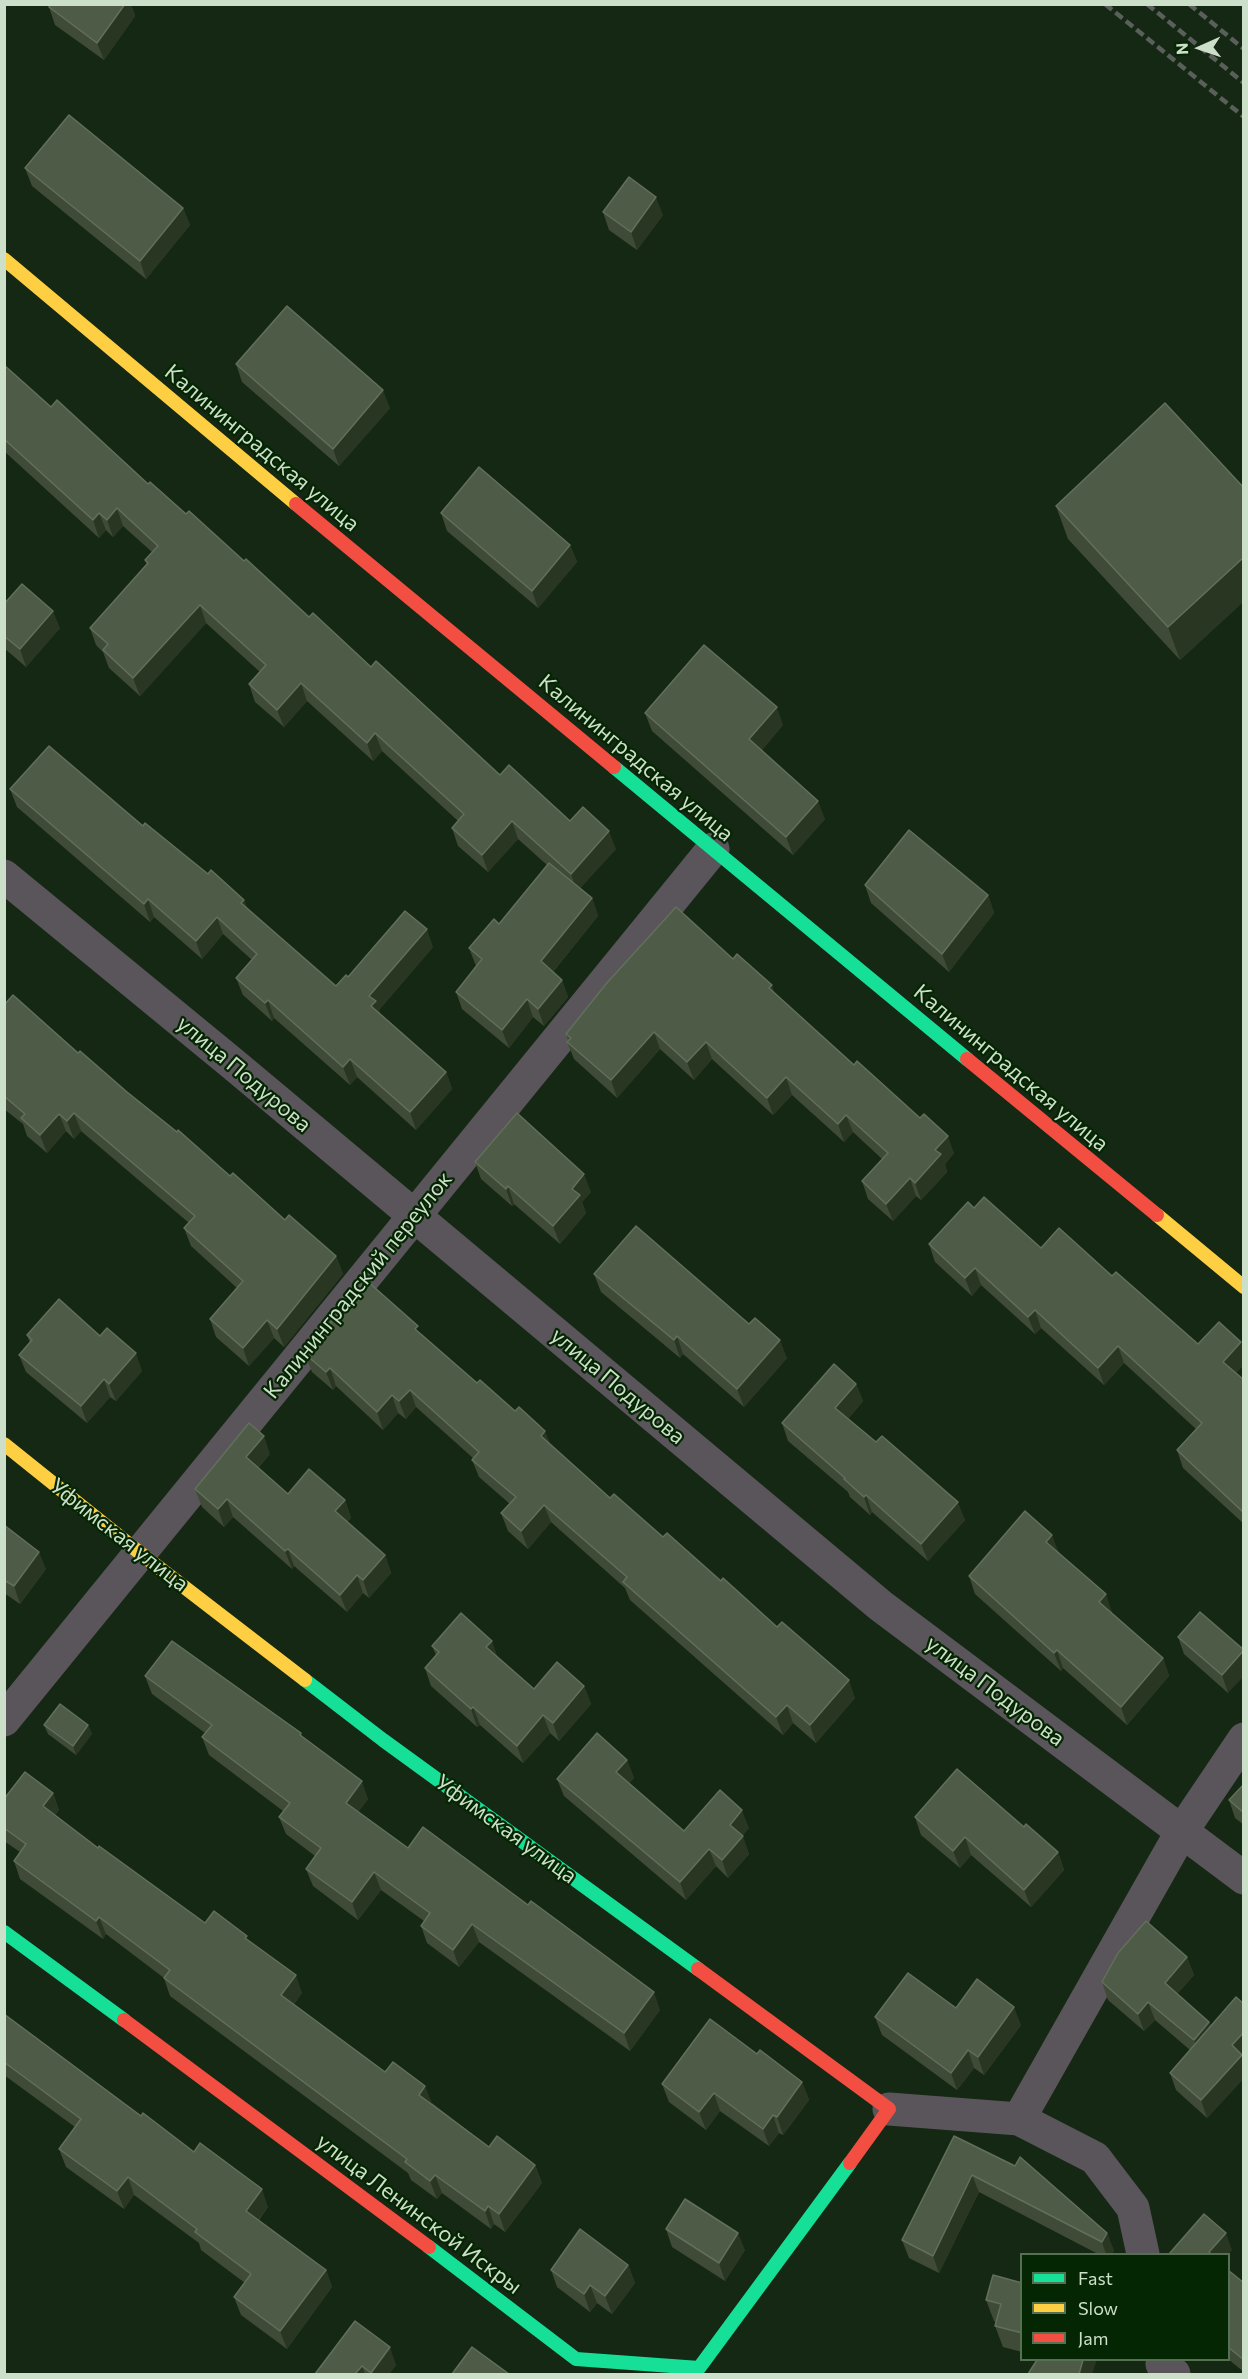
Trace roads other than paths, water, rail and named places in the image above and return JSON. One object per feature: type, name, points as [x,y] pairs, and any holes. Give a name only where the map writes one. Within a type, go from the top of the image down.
[{"type":"street","name":"Калининградская улица","points":[[4,259],[333,535],[1244,1287]]},
{"type":"street","name":"Калининградский переулок","points":[[4,1720],[713,849]]},
{"type":"street","name":"улица Подурова","points":[[4,876],[881,1606],[1244,1878]]},
{"type":"street","name":"Уфимская улица","points":[[4,1444],[140,1553],[383,1740],[889,2109]]},
{"type":"street","points":[[1019,2119],[1182,1831],[1244,1739]]},
{"type":"street","name":"улица Ленинской Искры","points":[[4,1932],[321,2165],[576,2359],[699,2368],[889,2109]]},
{"type":"street","points":[[889,2109],[1019,2119],[1095,2158],[1133,2208],[1143,2253]]},
{"type":"railway","points":[[1105,4],[1244,117]]},
{"type":"railway","points":[[1147,4],[1244,83]]},
{"type":"railway","points":[[1189,4],[1244,49]]}]
